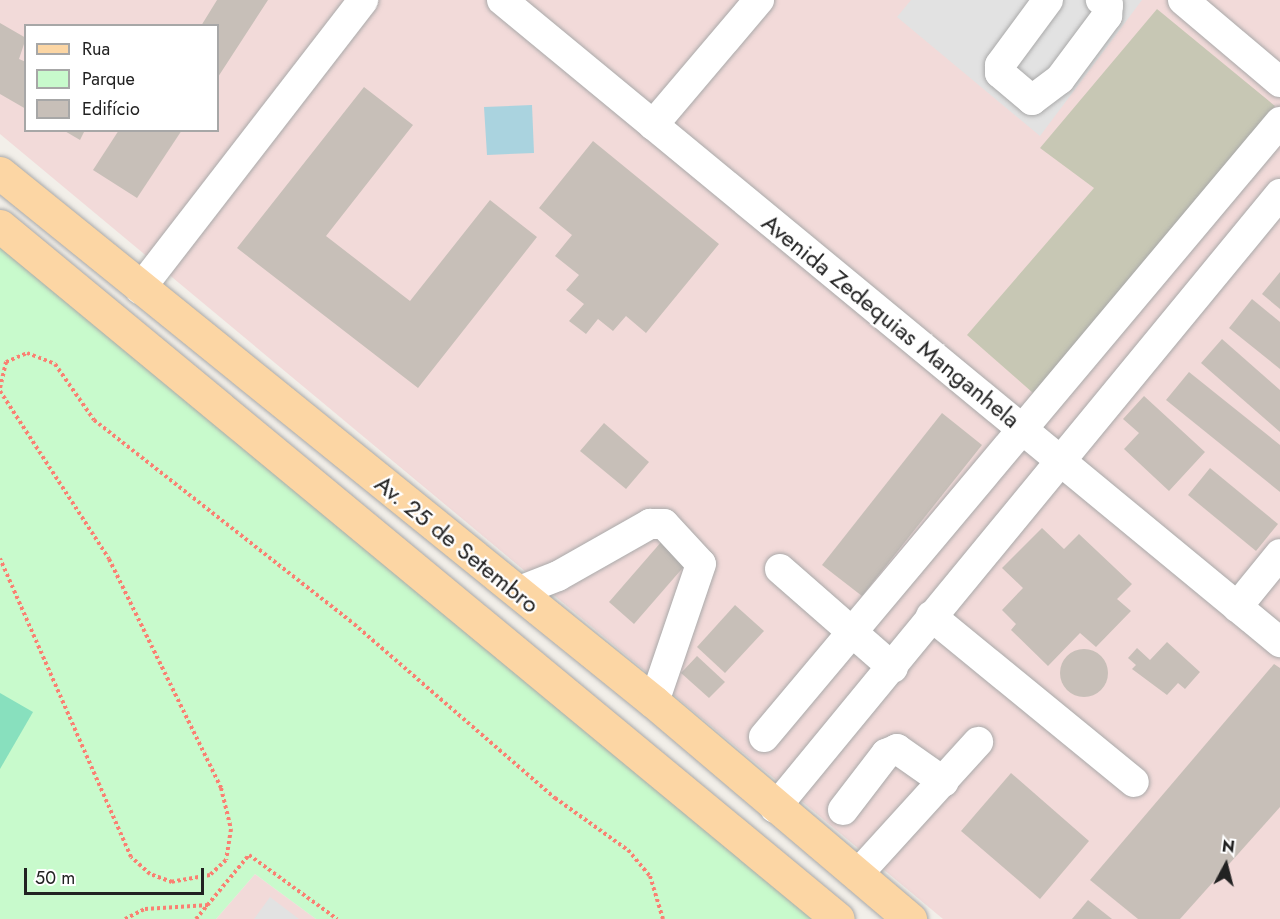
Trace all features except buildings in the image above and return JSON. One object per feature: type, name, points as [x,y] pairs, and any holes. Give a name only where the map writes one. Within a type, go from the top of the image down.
[{"type":"main road","name":"Av. 25 de Setembro","points":[[0,173],[140,289],[654,702],[775,808],[910,919]]},
{"type":"main road","name":"Av. 25 de Setembro","points":[[0,226],[838,919]]},
{"type":"street","points":[[140,289],[363,0]]},
{"type":"street","name":"Avenida Zedequias Manganhela","points":[[502,0],[1059,457],[1280,642]]},
{"type":"street","points":[[653,125],[759,0]]},
{"type":"street","points":[[1048,0],[1000,65],[1000,74],[1032,100],[1060,79],[1107,16],[1108,5],[1101,0]]},
{"type":"street","points":[[1183,0],[1276,73]]},
{"type":"street","points":[[765,737],[850,632],[1025,431],[1280,122]]},
{"type":"street","points":[[775,808],[893,668],[931,616],[1059,457],[1280,194]]},
{"type":"street","points":[[517,592],[558,576],[650,524],[664,524],[701,564],[654,702]]},
{"type":"street","points":[[1238,607],[1280,554]]},
{"type":"street","points":[[780,569],[893,668]]},
{"type":"street","points":[[931,616],[1134,782]]},
{"type":"street","points":[[857,875],[978,742]]},
{"type":"street","points":[[843,810],[891,750],[905,750],[944,782]]},
{"type":"path","points":[[0,559],[131,857],[150,874],[172,882],[210,875],[226,860],[231,829],[221,788],[109,560],[0,390],[6,362],[27,352],[55,364],[94,420],[354,624],[555,798],[628,850],[650,876],[663,919]]},
{"type":"path","points":[[196,919],[249,855],[337,919]]},
{"type":"path","points":[[125,919],[145,909],[209,905]]},
{"type":"shaded area","points":[[0,0],[1280,0],[1280,919],[943,919],[0,134]]},
{"type":"shaded area","points":[[911,0],[1142,0],[1040,136],[897,17]]},
{"type":"shaded area","points":[[1157,9],[1275,106],[1033,393],[967,335],[1094,188],[1040,148]]},
{"type":"shaded area","points":[[255,874],[316,919],[216,919]]},
{"type":"shaded area","points":[[270,897],[299,919],[254,919]]},
{"type":"green space","points":[[0,244],[826,919],[316,919],[255,874],[216,919],[0,919]]},
{"type":"green space","points":[[0,693],[33,712],[0,769]]},
{"type":"water","points":[[532,105],[534,153],[487,155],[484,107]]}]
